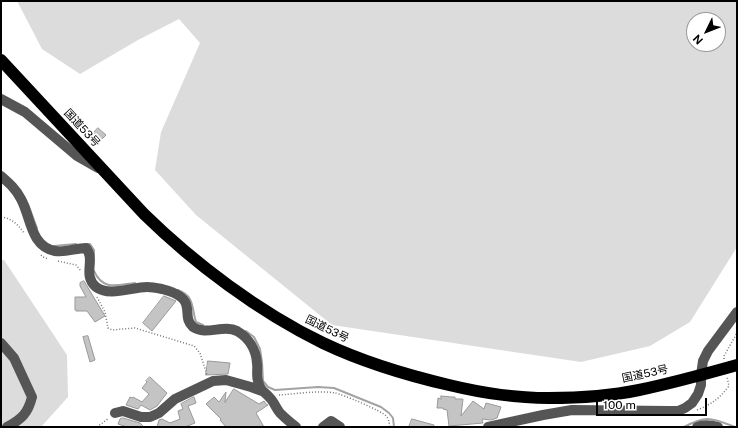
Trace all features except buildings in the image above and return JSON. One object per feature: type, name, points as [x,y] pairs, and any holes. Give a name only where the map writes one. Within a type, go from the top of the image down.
[{"type":"highway","name":"国道53号","points":[[1,60],[161,230],[198,262],[237,291],[281,320],[322,343],[348,354],[428,380],[496,395],[539,398],[568,398],[639,390],[737,365]]},
{"type":"street","points":[[1,99],[25,112],[77,156],[106,172]]},
{"type":"street","points":[[1,176],[15,188],[22,200],[35,235],[46,248],[55,251],[86,248],[89,252],[90,260],[89,276],[95,285],[101,290],[108,292],[147,287],[164,289],[177,294],[183,299],[186,304],[188,319],[198,330],[228,328],[237,331],[248,339],[254,350],[257,362],[258,381],[266,395],[281,414],[296,427]]},
{"type":"street","points":[[488,427],[543,414],[572,410],[678,411],[686,408],[692,403],[698,394],[701,385],[703,361],[708,351],[737,312]]},
{"type":"street","points":[[1,343],[14,358],[32,397],[30,407],[24,417],[8,427]]},
{"type":"street","points":[[115,413],[123,411],[141,417],[150,417],[159,413],[175,399],[213,381],[226,380],[251,387],[266,395]]},
{"type":"street","points":[[323,427],[331,421],[340,427]]},
{"type":"street","points":[[697,427],[702,425],[712,425],[718,427]]},
{"type":"path","points":[[95,285],[95,294],[105,312],[108,328],[112,330],[135,328],[194,346],[200,353],[210,382]]},
{"type":"path","points":[[266,395],[336,393],[385,414],[389,421],[390,427]]},
{"type":"path","points":[[97,427],[115,413]]},
{"type":"shaded area","points":[[17,1],[737,1],[737,247],[690,322],[650,346],[581,362],[332,325],[196,215],[155,170],[161,132],[200,43],[179,19],[138,40],[80,74],[42,49]]},
{"type":"shaded area","points":[[1,260],[4,260],[67,355],[68,397],[41,427],[1,427]]},
{"type":"waterway","points":[[28,204],[37,228]]},
{"type":"waterway","points":[[54,246],[76,244]]},
{"type":"waterway","points":[[86,244],[90,244],[94,250],[94,255]]},
{"type":"waterway","points":[[94,271],[102,282],[106,284],[116,285],[135,283]]},
{"type":"waterway","points":[[178,290],[190,299],[196,322],[203,325]]},
{"type":"waterway","points":[[246,331],[254,337],[260,349],[263,381],[268,387],[275,390],[318,387],[334,388],[381,407],[393,418],[394,427]]},
{"type":"waterway","points":[[684,427],[704,419],[714,420],[735,427]]}]
